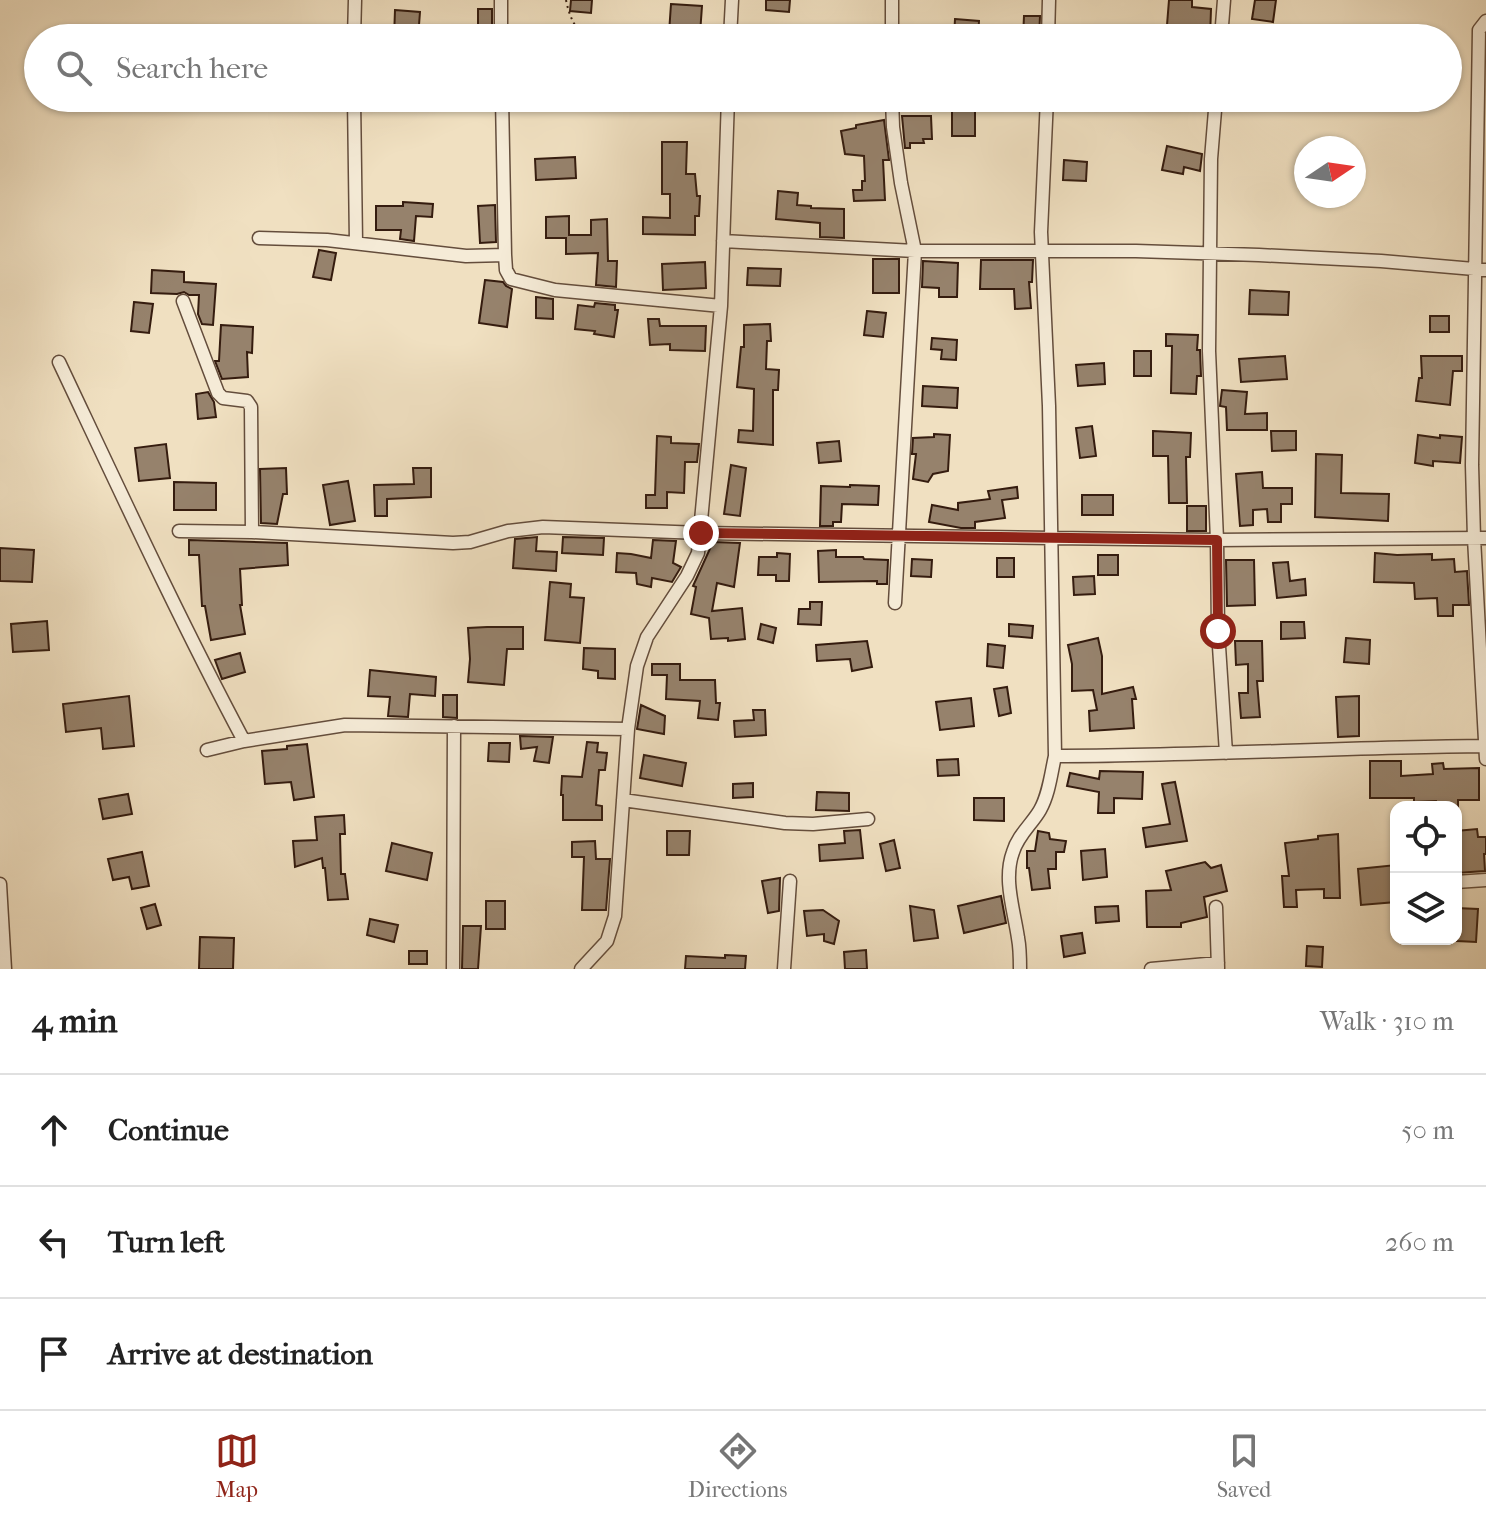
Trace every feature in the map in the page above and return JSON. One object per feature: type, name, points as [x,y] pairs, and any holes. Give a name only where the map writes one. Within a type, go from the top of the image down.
[{"type":"street","points":[[354,24],[355,0]]},
{"type":"street","points":[[501,0],[501,24]]},
{"type":"street","points":[[731,24],[732,0]]},
{"type":"street","points":[[892,0],[892,24]]},
{"type":"street","points":[[1048,24],[1049,0]]},
{"type":"street","points":[[1222,24],[1224,0]]},
{"type":"street","points":[[1486,21],[1479,30],[1481,269],[1472,465],[1480,538],[1486,759]]},
{"type":"street","points":[[354,112],[356,243]]},
{"type":"street","points":[[502,112],[505,255],[507,274],[511,279],[555,290],[721,306]]},
{"type":"street","points":[[581,969],[607,941],[615,916],[628,729],[637,666],[647,637],[687,576],[698,553],[721,306],[728,112]]},
{"type":"street","points":[[893,112],[901,183],[915,251],[895,603]]},
{"type":"street","points":[[1020,969],[1009,884],[1012,852],[1045,800],[1055,756],[1049,406],[1042,252],[1047,112]]},
{"type":"street","points":[[1215,112],[1211,159],[1209,351],[1218,631],[1226,753]]},
{"type":"street","points":[[259,238],[356,243],[466,256],[505,255]]},
{"type":"street","points":[[723,241],[915,251],[1210,253],[1481,269]]},
{"type":"street","points":[[183,301],[218,393],[223,398],[247,401],[251,407],[252,532]]},
{"type":"street","points":[[59,362],[244,741]]},
{"type":"street","points":[[179,531],[453,543],[543,527],[701,533],[1217,540],[1480,538]]},
{"type":"street","points":[[207,750],[345,725],[628,729]]},
{"type":"street","points":[[453,969],[454,726]]},
{"type":"street","points":[[1055,756],[1166,756],[1485,746]]},
{"type":"street","points":[[623,800],[785,823],[868,819]]},
{"type":"street","points":[[1462,882],[1486,880]]},
{"type":"street","points":[[784,969],[790,881]]},
{"type":"street","points":[[0,884],[5,969]]},
{"type":"street","points":[[1151,969],[1218,966],[1216,907]]},
{"type":"path","points":[[566,0],[574,24]]},
{"type":"building","points":[[571,0],[592,0],[591,13],[570,11]]},
{"type":"building","points":[[766,0],[790,0],[789,12],[766,10]]},
{"type":"building","points":[[1169,0],[1192,0],[1192,7],[1211,9],[1210,24],[1167,24]]},
{"type":"building","points":[[1255,0],[1276,0],[1273,22],[1252,19]]},
{"type":"building","points":[[671,4],[702,6],[701,24],[670,24]]},
{"type":"building","points":[[478,9],[492,9],[492,24],[478,24]]},
{"type":"building","points":[[395,10],[420,12],[419,24],[394,24]]},
{"type":"building","points":[[1024,16],[1040,16],[1040,24],[1024,24]]},
{"type":"building","points":[[955,19],[979,21],[979,24],[955,24]]},
{"type":"building","points":[[952,112],[975,112],[975,136],[952,136]]},
{"type":"building","points":[[902,116],[931,116],[932,139],[923,139],[924,143],[910,143],[910,148],[905,148]]},
{"type":"building","points":[[884,120],[889,160],[883,160],[885,200],[854,201],[853,190],[862,190],[862,181],[865,181],[864,156],[845,154],[841,131]]},
{"type":"building","points":[[662,142],[687,142],[686,174],[695,174],[697,196],[700,196],[699,216],[695,216],[695,235],[643,234],[643,217],[670,218],[670,194],[662,194]]},
{"type":"building","points":[[1167,146],[1202,154],[1200,171],[1184,167],[1183,174],[1162,170]]},
{"type":"building","points":[[575,157],[576,178],[536,180],[535,159]]},
{"type":"building","points":[[1064,160],[1087,162],[1086,181],[1063,180]]},
{"type":"building","points":[[778,191],[798,193],[797,205],[844,209],[844,238],[820,237],[820,223],[776,219]]},
{"type":"building","points":[[403,202],[433,204],[432,217],[416,216],[414,241],[400,239],[401,230],[376,230],[376,206],[403,206]]},
{"type":"building","points":[[495,205],[496,242],[480,243],[478,206]]},
{"type":"building","points":[[569,216],[569,235],[591,235],[591,220],[607,219],[608,261],[617,261],[616,287],[596,285],[598,253],[566,254],[566,238],[546,238],[546,217]]},
{"type":"building","points":[[319,250],[336,253],[331,280],[313,277]]},
{"type":"building","points":[[873,259],[899,259],[899,293],[873,293]]},
{"type":"building","points":[[981,260],[1033,260],[1032,282],[1029,282],[1031,308],[1015,309],[1014,289],[980,289]]},
{"type":"building","points":[[923,261],[958,263],[957,297],[939,297],[939,288],[922,287]]},
{"type":"building","points":[[705,262],[706,288],[663,290],[662,264]]},
{"type":"building","points":[[748,268],[781,269],[780,286],[747,285]]},
{"type":"building","points":[[152,270],[184,272],[184,282],[216,284],[213,325],[202,324],[198,314],[199,295],[151,293]]},
{"type":"building","points":[[485,280],[503,282],[512,289],[507,327],[479,323]]},
{"type":"building","points":[[1250,290],[1289,292],[1288,315],[1249,314]]},
{"type":"building","points":[[536,297],[553,299],[553,319],[536,318]]},
{"type":"building","points":[[134,302],[153,304],[149,333],[131,331]]},
{"type":"building","points":[[595,303],[615,305],[615,310],[618,310],[614,337],[575,329],[578,305],[594,307]]},
{"type":"building","points":[[867,311],[886,313],[883,337],[864,335]]},
{"type":"building","points":[[1430,316],[1449,316],[1449,332],[1430,332]]},
{"type":"building","points":[[648,319],[659,319],[660,326],[706,326],[705,351],[670,350],[670,344],[650,345]]},
{"type":"building","points":[[770,324],[771,341],[767,341],[766,369],[779,370],[778,390],[773,390],[773,445],[738,442],[739,430],[753,431],[754,389],[737,387],[741,347],[744,347],[744,325]]},
{"type":"building","points":[[221,325],[253,327],[252,353],[247,352],[248,377],[222,379],[215,361],[219,361]]},
{"type":"building","points":[[1166,334],[1198,335],[1201,376],[1197,376],[1196,394],[1171,393],[1172,346],[1166,346]]},
{"type":"building","points":[[932,338],[957,340],[956,360],[941,359],[942,350],[931,349]]},
{"type":"building","points":[[1134,351],[1151,351],[1151,376],[1134,376]]},
{"type":"building","points":[[1285,356],[1287,379],[1241,382],[1239,359]]},
{"type":"building","points":[[1421,356],[1462,356],[1462,371],[1453,371],[1450,405],[1416,401],[1419,378],[1422,378]]},
{"type":"building","points":[[1104,363],[1105,384],[1078,386],[1076,365]]},
{"type":"building","points":[[923,386],[958,388],[957,408],[922,406]]},
{"type":"building","points":[[1222,390],[1247,392],[1245,414],[1267,413],[1267,430],[1227,430],[1226,407],[1220,406]]},
{"type":"building","points":[[208,392],[214,402],[216,417],[198,419],[196,394]]},
{"type":"building","points":[[1092,426],[1096,456],[1080,458],[1076,428]]},
{"type":"building","points":[[1153,431],[1191,433],[1190,457],[1186,457],[1187,503],[1169,503],[1168,456],[1153,456]]},
{"type":"building","points":[[1271,431],[1296,431],[1296,450],[1272,451]]},
{"type":"building","points":[[934,434],[950,435],[948,471],[933,474],[928,482],[913,479],[916,454],[912,454],[913,438],[934,437]]},
{"type":"building","points":[[1418,435],[1462,437],[1460,463],[1433,461],[1433,466],[1415,463]]},
{"type":"building","points":[[657,436],[671,437],[671,443],[699,444],[697,462],[685,462],[684,493],[667,492],[667,508],[646,508],[646,495],[655,495]]},
{"type":"building","points":[[839,441],[841,461],[819,463],[817,443]]},
{"type":"building","points":[[166,444],[170,478],[139,481],[135,448]]},
{"type":"building","points":[[1316,454],[1342,455],[1341,493],[1389,494],[1388,521],[1315,517]]},
{"type":"building","points":[[731,465],[746,468],[740,516],[724,514]]},
{"type":"building","points":[[286,468],[287,494],[283,494],[277,524],[261,523],[260,469]]},
{"type":"building","points":[[413,468],[431,468],[431,497],[387,499],[387,516],[375,516],[374,485],[414,484]]},
{"type":"building","points":[[1262,472],[1263,488],[1292,488],[1292,504],[1281,504],[1281,522],[1268,522],[1267,509],[1253,510],[1253,525],[1240,526],[1236,474]]},
{"type":"building","points":[[348,481],[355,521],[330,525],[323,485]]},
{"type":"building","points":[[174,482],[216,483],[216,510],[174,510]]},
{"type":"building","points":[[821,486],[879,486],[878,505],[842,504],[841,522],[833,522],[833,526],[820,526]]},
{"type":"building","points":[[1017,487],[1018,498],[1002,500],[1005,518],[975,522],[975,528],[929,522],[932,505],[958,510],[958,503],[990,499],[988,491]]},
{"type":"building","points":[[1082,495],[1113,495],[1113,515],[1082,515]]},
{"type":"building","points":[[1187,506],[1206,506],[1206,531],[1187,531]]},
{"type":"building","points":[[537,537],[536,551],[557,552],[556,571],[513,568],[515,539]]},
{"type":"building","points":[[563,537],[604,538],[603,555],[562,553]]},
{"type":"building","points":[[189,540],[287,543],[288,565],[240,569],[240,605],[245,634],[211,640],[205,606],[202,606],[199,555],[189,555]]},
{"type":"building","points":[[653,540],[676,541],[673,563],[681,567],[672,582],[652,578],[651,587],[637,584],[636,573],[616,572],[617,553],[651,558]]},
{"type":"building","points":[[713,542],[740,543],[734,587],[717,583],[712,611],[742,608],[745,639],[711,639],[709,618],[691,614],[696,587],[693,586]]},
{"type":"building","points":[[0,548],[34,550],[32,582],[0,581]]},
{"type":"building","points":[[836,550],[836,557],[888,560],[887,584],[877,584],[877,581],[819,582],[818,551]]},
{"type":"building","points":[[777,553],[790,554],[789,581],[776,581],[776,575],[758,575],[759,557],[777,557]]},
{"type":"building","points":[[1375,553],[1432,554],[1432,560],[1454,559],[1455,572],[1467,571],[1469,605],[1453,605],[1453,616],[1438,616],[1437,598],[1415,599],[1414,583],[1374,582]]},
{"type":"building","points":[[1098,555],[1118,555],[1118,575],[1098,575]]},
{"type":"building","points":[[997,558],[1014,558],[1014,577],[997,577]]},
{"type":"building","points":[[912,559],[932,560],[931,577],[911,576]]},
{"type":"building","points":[[1226,560],[1254,560],[1255,605],[1227,606]]},
{"type":"building","points":[[1288,562],[1290,581],[1305,579],[1306,595],[1277,598],[1273,563]]},
{"type":"building","points":[[1094,576],[1095,594],[1074,595],[1073,577]]},
{"type":"building","points":[[550,582],[571,584],[570,597],[584,598],[580,643],[545,640]]},
{"type":"building","points":[[810,602],[822,602],[821,625],[798,624],[799,609],[810,609]]},
{"type":"building","points":[[47,621],[49,650],[13,652],[11,624]]},
{"type":"building","points":[[1281,622],[1304,622],[1305,638],[1281,639]]},
{"type":"building","points":[[761,624],[776,628],[773,643],[758,639]]},
{"type":"building","points":[[1009,624],[1033,626],[1032,638],[1009,636]]},
{"type":"building","points":[[523,627],[523,649],[507,649],[504,685],[468,682],[468,628]]},
{"type":"building","points":[[1098,638],[1102,656],[1102,694],[1133,687],[1136,699],[1132,699],[1134,728],[1090,731],[1089,711],[1097,710],[1093,690],[1072,691],[1068,645]]},
{"type":"building","points":[[1346,638],[1370,640],[1369,664],[1344,662]]},
{"type":"building","points":[[867,641],[872,667],[852,671],[850,659],[817,661],[816,645]]},
{"type":"building","points":[[1235,641],[1262,641],[1263,681],[1257,681],[1260,717],[1241,718],[1239,693],[1248,693],[1248,664],[1236,665]]},
{"type":"building","points":[[988,644],[1005,646],[1003,668],[987,666]]},
{"type":"building","points":[[584,648],[615,649],[615,679],[598,678],[598,671],[583,669]]},
{"type":"building","points":[[240,653],[245,672],[222,679],[215,660]]},
{"type":"building","points":[[652,664],[680,664],[680,680],[715,680],[716,703],[720,703],[718,720],[698,718],[700,701],[666,699],[667,675],[652,675]]},
{"type":"building","points":[[370,670],[436,677],[435,696],[410,694],[408,717],[388,716],[390,697],[368,696]]},
{"type":"building","points":[[1007,687],[1011,713],[999,716],[994,689]]},
{"type":"building","points":[[443,695],[457,695],[457,718],[443,717]]},
{"type":"building","points":[[129,696],[134,746],[103,749],[101,728],[66,732],[63,704]]},
{"type":"building","points":[[1359,696],[1359,736],[1338,737],[1336,697]]},
{"type":"building","points":[[971,698],[974,726],[940,730],[936,702]]},
{"type":"building","points":[[641,705],[665,716],[664,734],[637,729]]},
{"type":"building","points":[[753,710],[765,710],[766,735],[735,737],[734,721],[754,720]]},
{"type":"building","points":[[520,736],[553,737],[549,763],[534,761],[537,747],[521,749]]},
{"type":"building","points":[[587,742],[598,743],[597,752],[607,753],[605,770],[599,770],[596,805],[602,806],[602,820],[563,820],[562,776],[582,777]]},
{"type":"building","points":[[489,743],[510,743],[509,762],[488,761]]},
{"type":"building","points":[[307,744],[314,797],[294,800],[291,782],[265,784],[262,751]]},
{"type":"building","points":[[644,755],[686,763],[682,786],[640,778]]},
{"type":"building","points":[[958,759],[959,775],[938,776],[937,760]]},
{"type":"building","points":[[1370,761],[1401,761],[1401,776],[1433,774],[1432,764],[1443,763],[1444,769],[1479,768],[1479,800],[1370,798]]},
{"type":"building","points":[[1100,771],[1143,772],[1142,799],[1114,798],[1114,813],[1098,813],[1099,792],[1067,786],[1070,773],[1099,779]]},
{"type":"building","points":[[1175,782],[1187,841],[1146,847],[1143,828],[1170,824],[1162,784]]},
{"type":"building","points":[[753,783],[753,797],[733,798],[733,784]]},
{"type":"building","points":[[817,792],[849,793],[849,811],[816,810]]},
{"type":"building","points":[[128,794],[132,814],[103,819],[99,799]]},
{"type":"building","points":[[974,798],[1004,798],[1004,821],[974,820]]},
{"type":"building","points":[[344,815],[345,834],[340,834],[341,874],[345,874],[348,899],[328,900],[322,858],[295,867],[293,841],[317,840],[315,817]]},
{"type":"building","points":[[1477,829],[1478,837],[1486,837],[1485,871],[1462,873],[1462,830]]},
{"type":"building","points":[[860,830],[863,858],[820,861],[819,845],[845,843],[844,831]]},
{"type":"building","points":[[667,831],[690,831],[689,855],[667,855]]},
{"type":"building","points":[[1038,831],[1049,833],[1050,839],[1066,841],[1064,852],[1056,852],[1056,869],[1048,869],[1050,888],[1032,890],[1027,851],[1035,851]]},
{"type":"building","points":[[1338,834],[1340,898],[1324,898],[1324,889],[1296,890],[1297,907],[1284,907],[1282,876],[1289,876],[1285,843]]},
{"type":"building","points":[[894,840],[900,868],[886,871],[880,844]]},
{"type":"building","points":[[595,841],[596,859],[610,859],[606,910],[582,910],[584,857],[572,857],[572,842]]},
{"type":"building","points":[[392,843],[432,853],[427,880],[386,871]]},
{"type":"building","points":[[1105,849],[1107,877],[1083,880],[1081,851]]},
{"type":"building","points":[[142,852],[149,886],[132,889],[129,877],[113,880],[108,859]]},
{"type":"building","points":[[1205,862],[1211,868],[1221,865],[1227,891],[1204,897],[1207,917],[1181,923],[1181,927],[1147,927],[1146,891],[1171,890],[1166,871]]},
{"type":"building","points":[[1390,866],[1390,903],[1361,905],[1358,869]]},
{"type":"building","points":[[780,878],[779,911],[768,913],[762,881]]},
{"type":"building","points":[[1001,896],[1006,923],[964,933],[958,906]]},
{"type":"building","points":[[486,901],[505,901],[505,929],[486,929]]},
{"type":"building","points":[[155,904],[161,925],[147,929],[141,908]]},
{"type":"building","points":[[910,906],[934,910],[938,938],[914,941]]},
{"type":"building","points":[[1118,906],[1119,921],[1096,923],[1095,907]]},
{"type":"building","points":[[1462,908],[1478,909],[1476,942],[1462,941]]},
{"type":"building","points":[[823,910],[839,921],[834,944],[824,941],[824,934],[807,936],[804,911]]},
{"type":"building","points":[[370,919],[398,925],[394,942],[367,935]]},
{"type":"building","points":[[463,926],[481,926],[478,969],[462,969]]},
{"type":"building","points":[[1082,933],[1085,953],[1064,957],[1061,936]]},
{"type":"building","points":[[200,937],[234,938],[233,969],[199,969]]},
{"type":"building","points":[[1307,946],[1323,947],[1322,967],[1306,966]]},
{"type":"building","points":[[866,950],[867,969],[845,969],[844,952]]},
{"type":"building","points":[[409,951],[427,951],[427,964],[409,964]]},
{"type":"building","points":[[725,955],[746,956],[745,969],[685,969],[686,956],[725,958]]},
{"type":"route","points":[[701,533],[1217,540],[1218,631]]}]
